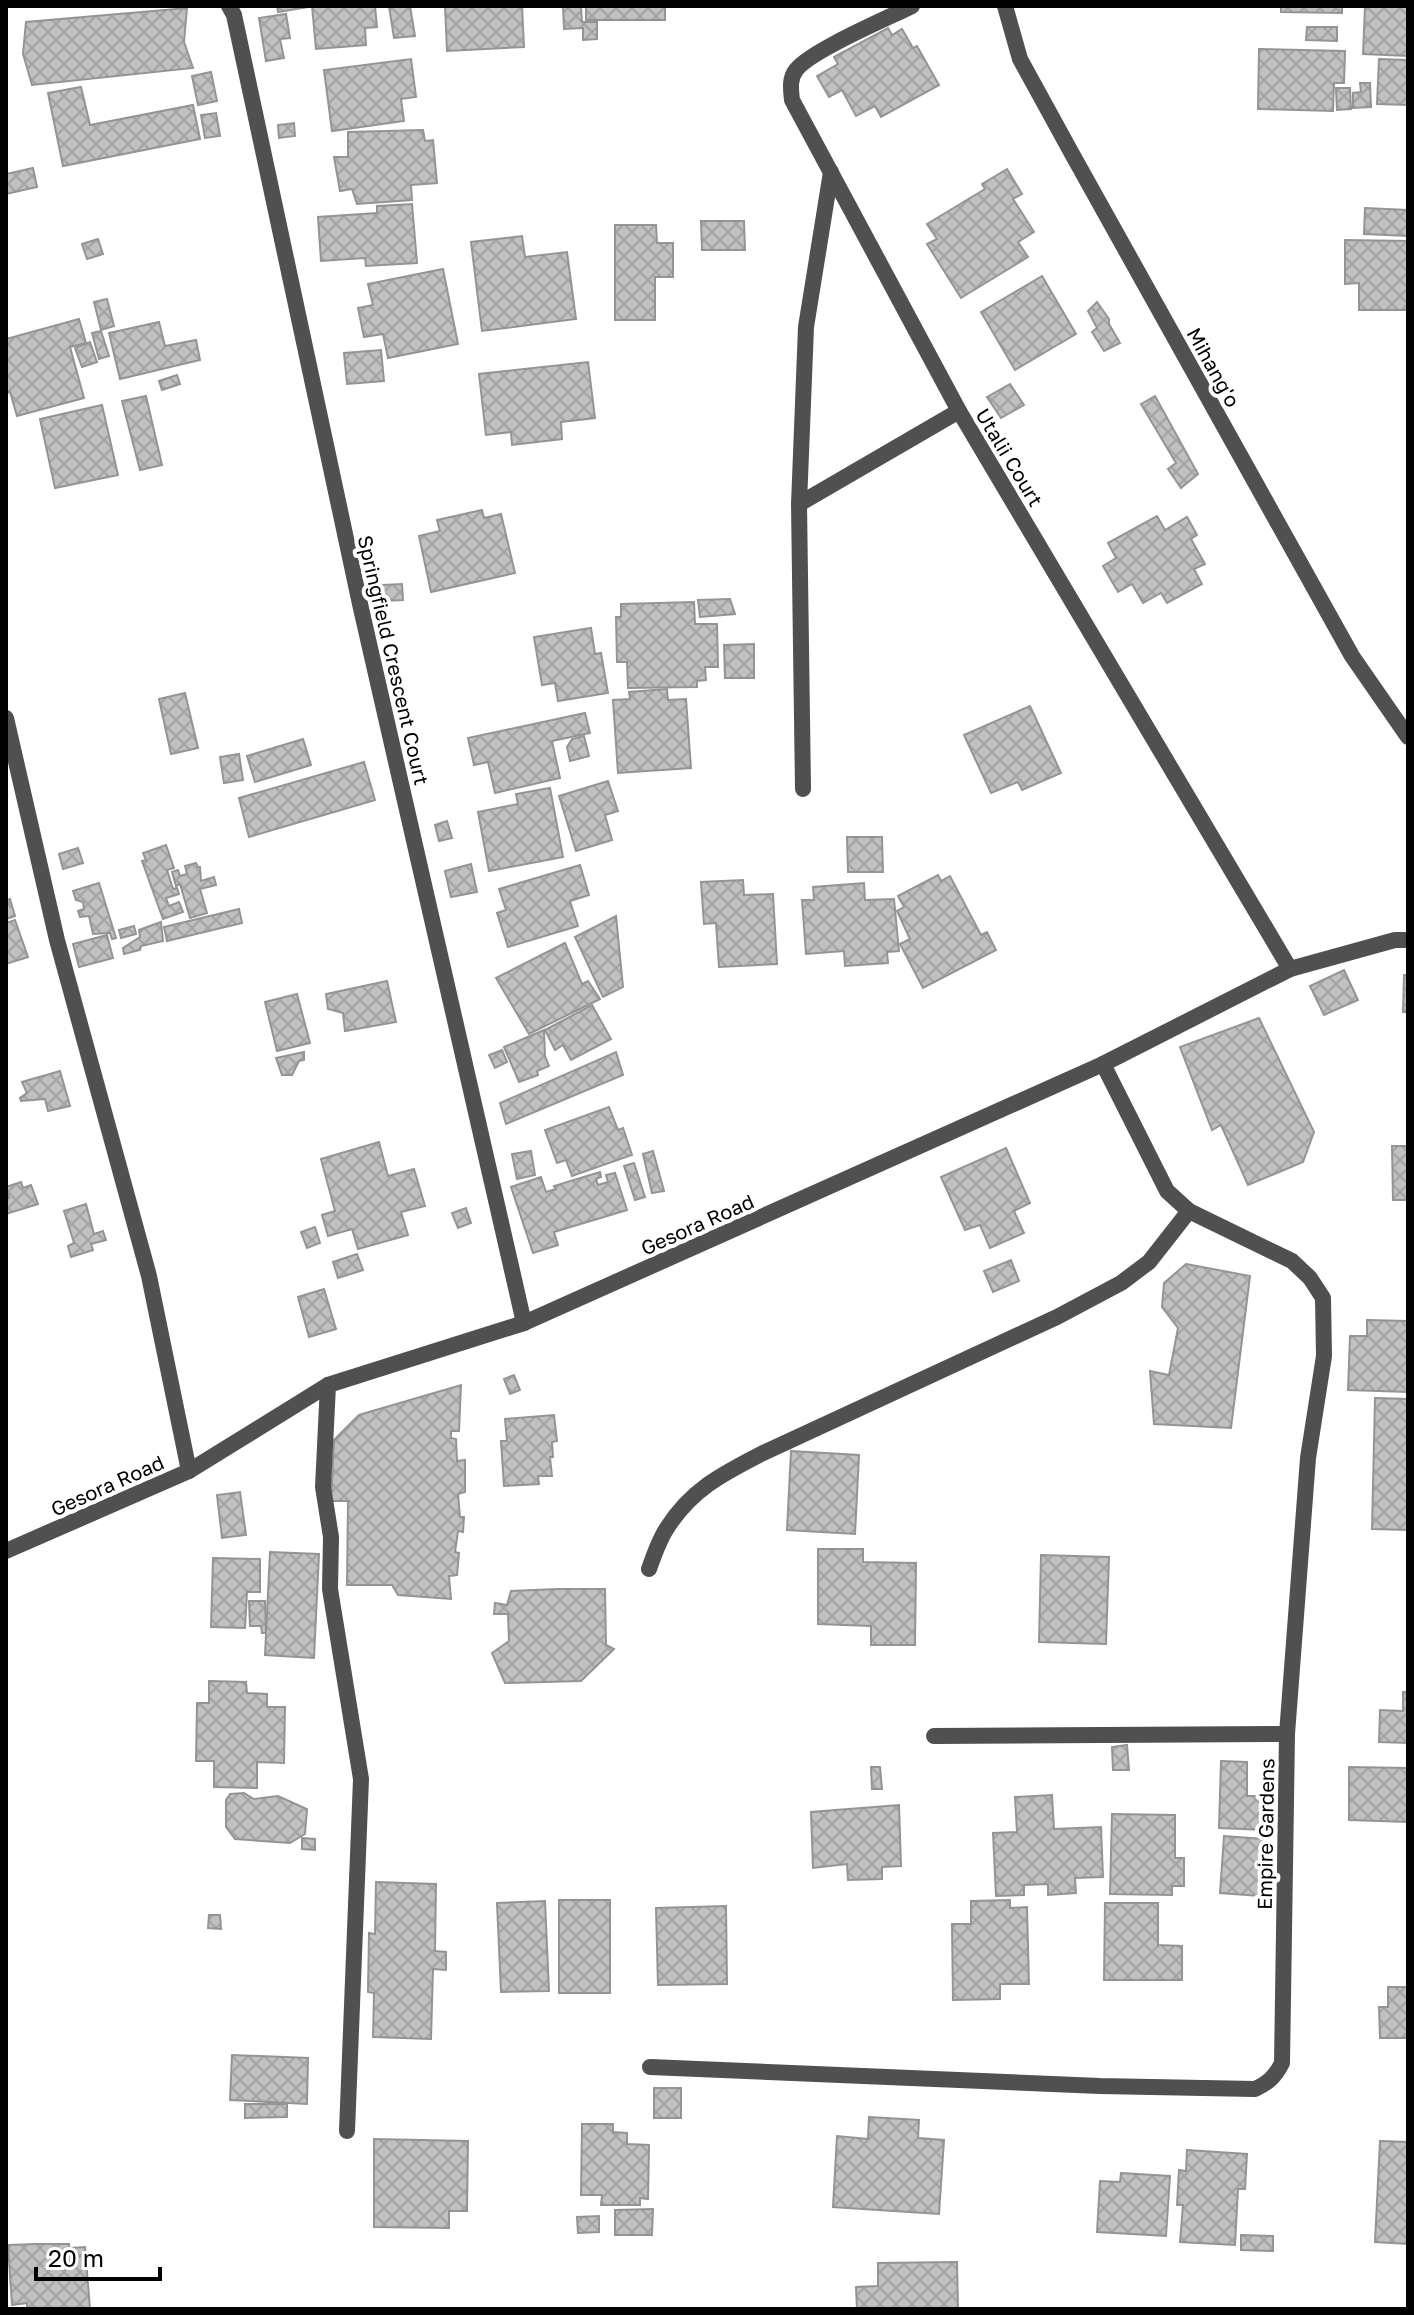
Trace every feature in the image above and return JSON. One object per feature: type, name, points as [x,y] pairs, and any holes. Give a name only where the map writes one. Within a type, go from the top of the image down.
[{"type":"street","name":"Springfield Crescent Court","points":[[229,6],[234,15],[364,620],[524,1323]]},
{"type":"street","name":"Utalii Court","points":[[912,6],[816,54],[796,69],[790,83],[792,100],[959,411],[1290,969]]},
{"type":"street","name":"Mihang'o","points":[[1005,6],[1020,59],[1056,126],[1352,656],[1408,737]]},
{"type":"street","points":[[803,789],[799,504],[806,327],[831,172]]},
{"type":"street","points":[[799,504],[959,411]]},
{"type":"street","points":[[6,718],[57,940],[149,1276],[189,1471]]},
{"type":"street","name":"Gesora Road","points":[[6,1551],[189,1471],[328,1385],[524,1323],[1103,1064],[1290,969],[1395,940],[1408,940]]},
{"type":"street","name":"Empire Gardens","points":[[650,2067],[1130,2087],[1255,2089],[1268,2083],[1282,2063],[1287,1734],[1308,1458],[1324,1356],[1323,1298],[1310,1278],[1292,1261],[1189,1211],[1167,1191],[1103,1064]]},
{"type":"street","points":[[649,1569],[665,1530],[686,1501],[714,1478],[1057,1317],[1121,1283],[1149,1262],[1189,1211]]},
{"type":"street","points":[[328,1385],[323,1487],[331,1537],[330,1589],[361,1779],[347,2131]]},
{"type":"street","points":[[934,1736],[1287,1734]]},
{"type":"building","points":[[277,6],[307,6],[308,7],[278,12]]},
{"type":"building","points":[[312,6],[375,6],[377,27],[365,28],[366,45],[316,49]]},
{"type":"building","points":[[389,6],[410,6],[415,36],[394,38]]},
{"type":"building","points":[[445,6],[522,6],[524,47],[447,51]]},
{"type":"building","points":[[563,6],[581,6],[582,22],[597,22],[597,39],[583,40],[583,28],[564,29]]},
{"type":"building","points":[[586,6],[665,6],[665,20],[586,20]]},
{"type":"building","points":[[1281,6],[1342,6],[1342,13],[1281,12]]},
{"type":"building","points":[[1365,6],[1408,7],[1408,56],[1363,54]]},
{"type":"building","points":[[187,8],[184,42],[193,68],[32,85],[23,54],[26,22]]},
{"type":"building","points":[[286,14],[290,38],[280,39],[284,58],[266,61],[259,18]]},
{"type":"building","points":[[1307,27],[1337,27],[1337,41],[1306,40]]},
{"type":"building","points":[[888,28],[892,35],[902,29],[913,48],[917,46],[939,85],[881,117],[875,106],[856,116],[842,90],[829,97],[817,76],[838,64],[834,57]]},
{"type":"building","points":[[1259,49],[1345,51],[1344,83],[1334,83],[1333,111],[1258,109]]},
{"type":"building","points":[[411,59],[416,97],[401,99],[404,121],[332,131],[324,70]]},
{"type":"building","points":[[1379,59],[1408,60],[1408,105],[1377,104]]},
{"type":"building","points":[[211,72],[217,101],[198,105],[192,76]]},
{"type":"building","points":[[1360,83],[1370,83],[1371,107],[1353,108],[1353,93],[1361,92]]},
{"type":"building","points":[[81,87],[90,125],[193,105],[200,139],[63,166],[48,93]]},
{"type":"building","points":[[1336,88],[1350,88],[1351,109],[1337,110]]},
{"type":"building","points":[[216,113],[220,136],[205,138],[201,115]]},
{"type":"building","points":[[294,123],[295,136],[279,138],[278,125]]},
{"type":"building","points":[[423,130],[425,141],[433,140],[437,183],[411,185],[412,200],[357,204],[352,189],[340,191],[334,157],[348,157],[348,132]]},
{"type":"building","points":[[33,168],[37,187],[6,194],[6,174]]},
{"type":"building","points":[[1007,169],[1022,194],[1013,199],[1034,232],[1018,242],[1028,257],[961,298],[927,244],[937,239],[927,224],[985,189],[982,184]]},
{"type":"building","points":[[412,204],[417,263],[366,266],[365,258],[321,261],[318,217],[377,213],[377,206]]},
{"type":"building","points":[[1365,208],[1408,210],[1408,236],[1364,234]]},
{"type":"building","points":[[701,221],[744,221],[745,250],[702,250]]},
{"type":"building","points":[[615,225],[656,225],[657,243],[673,243],[673,277],[655,277],[655,320],[615,320]]},
{"type":"building","points":[[522,236],[525,257],[567,252],[576,319],[482,331],[471,242]]},
{"type":"building","points":[[98,239],[103,254],[87,259],[82,244]]},
{"type":"building","points":[[1345,240],[1408,241],[1408,310],[1359,310],[1359,283],[1345,284]]},
{"type":"building","points":[[443,269],[458,344],[388,358],[383,334],[364,337],[358,308],[373,305],[368,284]]},
{"type":"building","points":[[1042,276],[1076,334],[1015,370],[981,312]]},
{"type":"building","points":[[107,299],[114,326],[101,330],[94,302]]},
{"type":"building","points":[[1097,302],[1120,343],[1104,351],[1092,332],[1097,328],[1088,311]]},
{"type":"building","points":[[79,319],[86,343],[70,347],[84,398],[17,416],[10,392],[6,393],[6,339]]},
{"type":"building","points":[[159,322],[165,346],[196,340],[200,360],[120,379],[109,333]]},
{"type":"building","points":[[101,331],[109,356],[99,359],[92,333]]},
{"type":"building","points":[[90,342],[97,362],[82,367],[75,348]]},
{"type":"building","points":[[381,350],[384,381],[347,384],[344,353]]},
{"type":"building","points":[[588,362],[595,418],[561,422],[562,439],[512,445],[511,432],[486,435],[479,374]]},
{"type":"building","points":[[177,375],[180,384],[162,390],[159,381]]},
{"type":"building","points":[[1010,384],[1024,405],[1001,418],[987,397]]},
{"type":"building","points":[[146,396],[162,465],[140,470],[122,401]]},
{"type":"building","points":[[1155,396],[1198,474],[1181,488],[1168,469],[1176,463],[1141,404]]},
{"type":"building","points":[[102,405],[118,475],[55,488],[40,419]]},
{"type":"building","points":[[482,510],[484,518],[501,514],[515,573],[431,592],[419,536],[440,531],[437,520]]},
{"type":"building","points":[[1157,516],[1165,530],[1187,517],[1197,535],[1191,539],[1205,564],[1194,569],[1202,584],[1167,603],[1161,593],[1143,603],[1132,584],[1118,592],[1103,566],[1116,558],[1108,543]]},
{"type":"building","points":[[402,584],[403,600],[384,601],[383,585]]},
{"type":"building","points":[[730,599],[735,614],[700,617],[698,600]]},
{"type":"building","points":[[694,602],[695,624],[717,624],[718,667],[705,667],[706,680],[697,681],[697,687],[628,688],[627,662],[617,662],[616,617],[621,617],[621,604]]},
{"type":"building","points":[[591,628],[595,654],[601,653],[608,693],[558,701],[555,683],[542,685],[534,637]]},
{"type":"building","points":[[754,644],[754,678],[725,678],[724,645]]},
{"type":"building","points":[[667,689],[668,700],[686,699],[691,768],[618,773],[613,700],[630,699],[629,692]]},
{"type":"building","points":[[185,693],[198,748],[171,754],[159,699]]},
{"type":"building","points":[[1030,706],[1061,773],[1022,790],[1018,782],[991,793],[964,735]]},
{"type":"building","points":[[585,713],[590,733],[552,741],[560,778],[495,793],[488,762],[474,765],[468,738]]},
{"type":"building","points":[[584,736],[589,756],[570,761],[567,747],[572,739]]},
{"type":"building","points":[[303,739],[311,765],[255,782],[247,756]]},
{"type":"building","points":[[239,754],[243,780],[224,783],[220,757]]},
{"type":"building","points":[[364,762],[375,800],[249,837],[239,798]]},
{"type":"building","points":[[608,781],[618,811],[605,815],[612,840],[576,851],[559,796]]},
{"type":"building","points":[[550,788],[563,857],[489,871],[478,812],[518,804],[516,794]]},
{"type":"building","points":[[447,821],[452,838],[439,841],[435,825]]},
{"type":"building","points":[[847,837],[882,837],[883,872],[848,872]]},
{"type":"building","points":[[166,845],[174,868],[167,870],[173,889],[177,888],[179,894],[166,898],[169,906],[179,902],[183,912],[163,919],[142,861],[146,860],[143,853]]},
{"type":"building","points":[[78,848],[83,863],[63,869],[59,854]]},
{"type":"building","points":[[196,863],[200,867],[201,881],[214,877],[216,885],[200,889],[207,913],[190,918],[180,884],[176,886],[172,872],[178,870],[180,876],[187,874],[185,866]]},
{"type":"building","points":[[471,864],[477,892],[451,897],[445,871]]},
{"type":"building","points":[[580,865],[589,895],[570,901],[578,926],[508,947],[497,913],[506,910],[499,889]]},
{"type":"building","points":[[938,875],[941,881],[950,876],[981,935],[987,932],[996,950],[923,988],[900,944],[910,939],[897,911],[904,907],[898,896]]},
{"type":"building","points":[[743,880],[744,895],[773,894],[777,964],[719,967],[716,923],[704,924],[701,882]]},
{"type":"building","points":[[99,883],[116,938],[112,939],[110,933],[93,934],[89,916],[80,917],[78,911],[84,909],[83,902],[76,900],[73,891]]},
{"type":"building","points":[[864,883],[865,900],[894,899],[899,951],[887,952],[888,963],[845,966],[844,951],[806,954],[802,900],[814,900],[813,887]]},
{"type":"building","points":[[10,899],[15,916],[6,919],[6,901]]},
{"type":"building","points":[[239,909],[242,923],[167,941],[164,927]]},
{"type":"building","points":[[616,916],[623,987],[603,997],[575,937]]},
{"type":"building","points":[[15,920],[28,957],[6,964],[6,923]]},
{"type":"building","points":[[161,922],[163,941],[124,954],[123,948],[140,937],[139,930]]},
{"type":"building","points":[[134,926],[136,934],[121,938],[119,930]]},
{"type":"building","points":[[107,935],[113,958],[79,967],[73,944]]},
{"type":"building","points":[[565,943],[582,984],[588,981],[600,999],[529,1034],[496,978]]},
{"type":"building","points":[[1344,970],[1358,1000],[1324,1015],[1310,986]]},
{"type":"building","points":[[1404,975],[1408,975],[1408,1012],[1403,1012]]},
{"type":"building","points":[[387,981],[396,1022],[345,1031],[343,1013],[328,1009],[326,994]]},
{"type":"building","points":[[297,994],[310,1043],[277,1051],[265,1002]]},
{"type":"building","points":[[592,1005],[611,1039],[571,1060],[563,1045],[555,1050],[545,1030]]},
{"type":"building","points":[[1259,1018],[1314,1132],[1303,1162],[1248,1185],[1221,1125],[1212,1130],[1180,1047]]},
{"type":"building","points":[[544,1030],[545,1056],[549,1066],[537,1071],[538,1075],[519,1082],[504,1047]]},
{"type":"building","points":[[502,1050],[507,1062],[495,1068],[489,1055]]},
{"type":"building","points":[[304,1052],[304,1060],[299,1061],[292,1075],[282,1075],[276,1058]]},
{"type":"building","points":[[616,1052],[623,1075],[506,1124],[500,1103]]},
{"type":"building","points":[[60,1071],[70,1106],[48,1111],[45,1099],[21,1101],[20,1098],[27,1093],[22,1082]]},
{"type":"building","points":[[609,1107],[618,1130],[623,1128],[632,1155],[572,1176],[566,1160],[557,1163],[545,1130]]},
{"type":"building","points":[[379,1142],[388,1176],[414,1169],[425,1206],[401,1212],[408,1235],[358,1249],[352,1229],[328,1236],[322,1215],[335,1211],[321,1159]]},
{"type":"building","points":[[1392,1146],[1408,1146],[1408,1200],[1393,1200]]},
{"type":"building","points":[[1006,1148],[1030,1203],[1014,1211],[1024,1233],[990,1248],[980,1225],[965,1230],[941,1177]]},
{"type":"building","points":[[531,1151],[535,1175],[517,1179],[512,1154]]},
{"type":"building","points":[[653,1151],[664,1191],[652,1193],[643,1154]]},
{"type":"building","points":[[634,1163],[645,1197],[635,1200],[624,1166]]},
{"type":"building","points":[[600,1172],[601,1177],[596,1179],[598,1185],[608,1182],[606,1175],[615,1173],[627,1210],[554,1232],[558,1245],[533,1253],[511,1187],[541,1177],[546,1192],[556,1189],[554,1186]]},
{"type":"building","points":[[21,1182],[23,1188],[31,1185],[38,1204],[6,1214],[6,1199],[9,1198],[6,1187]]},
{"type":"building","points":[[86,1204],[94,1234],[103,1231],[106,1240],[91,1244],[93,1250],[71,1257],[68,1246],[74,1243],[64,1211]]},
{"type":"building","points":[[466,1208],[471,1223],[458,1228],[452,1213]]},
{"type":"building","points":[[315,1227],[320,1243],[307,1248],[301,1232]]},
{"type":"building","points":[[357,1254],[363,1270],[338,1278],[333,1262]]},
{"type":"building","points":[[1011,1260],[1019,1281],[993,1292],[984,1271]]},
{"type":"building","points":[[1186,1264],[1250,1276],[1231,1428],[1154,1424],[1150,1371],[1169,1375],[1178,1328],[1162,1307],[1164,1283]]},
{"type":"building","points":[[324,1289],[336,1329],[309,1337],[298,1297]]},
{"type":"building","points":[[1367,1320],[1408,1321],[1408,1392],[1348,1390],[1350,1336],[1367,1336]]},
{"type":"building","points":[[514,1375],[520,1390],[510,1394],[504,1379]]},
{"type":"building","points":[[461,1385],[459,1431],[451,1431],[451,1438],[456,1439],[457,1461],[465,1460],[465,1492],[458,1494],[460,1517],[464,1517],[463,1532],[458,1531],[455,1552],[459,1553],[457,1575],[449,1576],[451,1599],[398,1595],[392,1585],[347,1585],[348,1501],[331,1501],[334,1440],[359,1415]]},
{"type":"building","points":[[1375,1398],[1408,1399],[1408,1530],[1372,1529]]},
{"type":"building","points":[[554,1415],[557,1441],[552,1442],[552,1476],[538,1476],[539,1484],[504,1486],[501,1441],[507,1441],[505,1419]]},
{"type":"building","points":[[791,1451],[859,1455],[855,1534],[787,1530]]},
{"type":"building","points":[[240,1492],[246,1535],[222,1538],[217,1495]]},
{"type":"building","points":[[818,1549],[863,1549],[863,1562],[916,1563],[915,1645],[871,1645],[871,1626],[818,1624]]},
{"type":"building","points":[[270,1552],[319,1554],[314,1658],[265,1655]]},
{"type":"building","points":[[1041,1555],[1109,1557],[1106,1644],[1039,1642]]},
{"type":"building","points":[[213,1558],[260,1559],[260,1592],[247,1592],[245,1628],[211,1627]]},
{"type":"building","points":[[605,1589],[606,1645],[614,1649],[581,1681],[505,1683],[492,1653],[509,1641],[508,1614],[494,1614],[495,1603],[507,1605],[511,1591]]},
{"type":"building","points":[[249,1601],[265,1601],[266,1633],[262,1633],[261,1626],[250,1626]]},
{"type":"building","points":[[209,1681],[246,1682],[247,1693],[267,1694],[267,1707],[285,1707],[284,1763],[257,1762],[257,1788],[214,1787],[214,1761],[196,1761],[197,1703],[209,1703]]},
{"type":"building","points":[[1403,1692],[1408,1692],[1408,1743],[1379,1742],[1380,1710],[1403,1711]]},
{"type":"building","points":[[1127,1745],[1129,1770],[1113,1770],[1112,1747]]},
{"type":"building","points":[[1221,1761],[1247,1762],[1247,1796],[1265,1796],[1264,1830],[1219,1828]]},
{"type":"building","points":[[871,1767],[880,1767],[882,1789],[872,1789]]},
{"type":"building","points":[[1349,1767],[1408,1768],[1408,1822],[1349,1820]]},
{"type":"building","points":[[244,1793],[254,1799],[278,1796],[307,1809],[305,1834],[290,1843],[235,1839],[226,1827],[226,1800],[230,1794]]},
{"type":"building","points":[[1052,1795],[1054,1829],[1101,1827],[1103,1877],[1075,1878],[1076,1893],[1048,1895],[1048,1884],[1024,1885],[1024,1895],[996,1896],[993,1833],[1017,1832],[1015,1797]]},
{"type":"building","points":[[899,1805],[901,1866],[882,1867],[882,1879],[848,1880],[847,1864],[813,1868],[811,1812]]},
{"type":"building","points":[[1112,1814],[1175,1815],[1175,1858],[1184,1858],[1184,1886],[1172,1886],[1172,1895],[1110,1894]]},
{"type":"building","points":[[1224,1836],[1263,1839],[1259,1896],[1220,1893]]},
{"type":"building","points":[[302,1838],[315,1839],[315,1850],[302,1849]]},
{"type":"building","points":[[376,1882],[436,1884],[435,1951],[446,1952],[446,1970],[433,1969],[431,2039],[373,2037],[374,1993],[368,1992],[369,1933],[375,1934]]},
{"type":"building","points":[[559,1900],[610,1900],[610,1993],[559,1993]]},
{"type":"building","points":[[1010,1900],[1010,1908],[1027,1907],[1029,1984],[1000,1984],[1000,1999],[953,2000],[952,1924],[971,1924],[971,1901]]},
{"type":"building","points":[[545,1901],[549,1991],[501,1992],[497,1903]]},
{"type":"building","points":[[1105,1903],[1158,1903],[1158,1945],[1182,1946],[1182,1980],[1104,1980]]},
{"type":"building","points":[[726,1906],[727,1984],[658,1985],[656,1908]]},
{"type":"building","points":[[209,1915],[220,1915],[221,1929],[208,1928]]},
{"type":"building","points":[[1388,1987],[1408,1987],[1408,2038],[1380,2038],[1379,2007],[1388,2007]]},
{"type":"building","points":[[232,2055],[308,2058],[307,2104],[230,2100]]},
{"type":"building","points":[[654,2088],[681,2088],[681,2118],[654,2118]]},
{"type":"building","points":[[245,2104],[287,2104],[287,2117],[245,2118]]},
{"type":"building","points":[[869,2117],[919,2120],[918,2138],[944,2140],[939,2214],[833,2207],[837,2136],[868,2139]]},
{"type":"building","points":[[582,2124],[613,2124],[613,2132],[627,2133],[627,2144],[649,2145],[648,2199],[640,2198],[640,2205],[601,2205],[602,2195],[581,2195]]},
{"type":"building","points":[[374,2139],[468,2141],[467,2211],[449,2211],[449,2228],[374,2227]]},
{"type":"building","points":[[1380,2141],[1408,2142],[1408,2244],[1375,2242]]},
{"type":"building","points":[[1187,2150],[1247,2154],[1245,2189],[1238,2189],[1235,2245],[1180,2242],[1183,2205],[1177,2205],[1179,2170],[1186,2171]]},
{"type":"building","points":[[1121,2173],[1170,2176],[1166,2236],[1097,2232],[1100,2181],[1120,2182]]},
{"type":"building","points":[[653,2209],[652,2235],[615,2235],[615,2210]]},
{"type":"building","points":[[599,2216],[599,2232],[578,2233],[577,2217]]},
{"type":"building","points":[[1241,2235],[1273,2236],[1273,2251],[1241,2250]]},
{"type":"building","points":[[69,2244],[69,2248],[85,2247],[90,2309],[27,2309],[27,2303],[12,2305],[8,2245]]},
{"type":"building","points":[[957,2262],[958,2309],[857,2309],[856,2287],[878,2286],[878,2263]]}]
